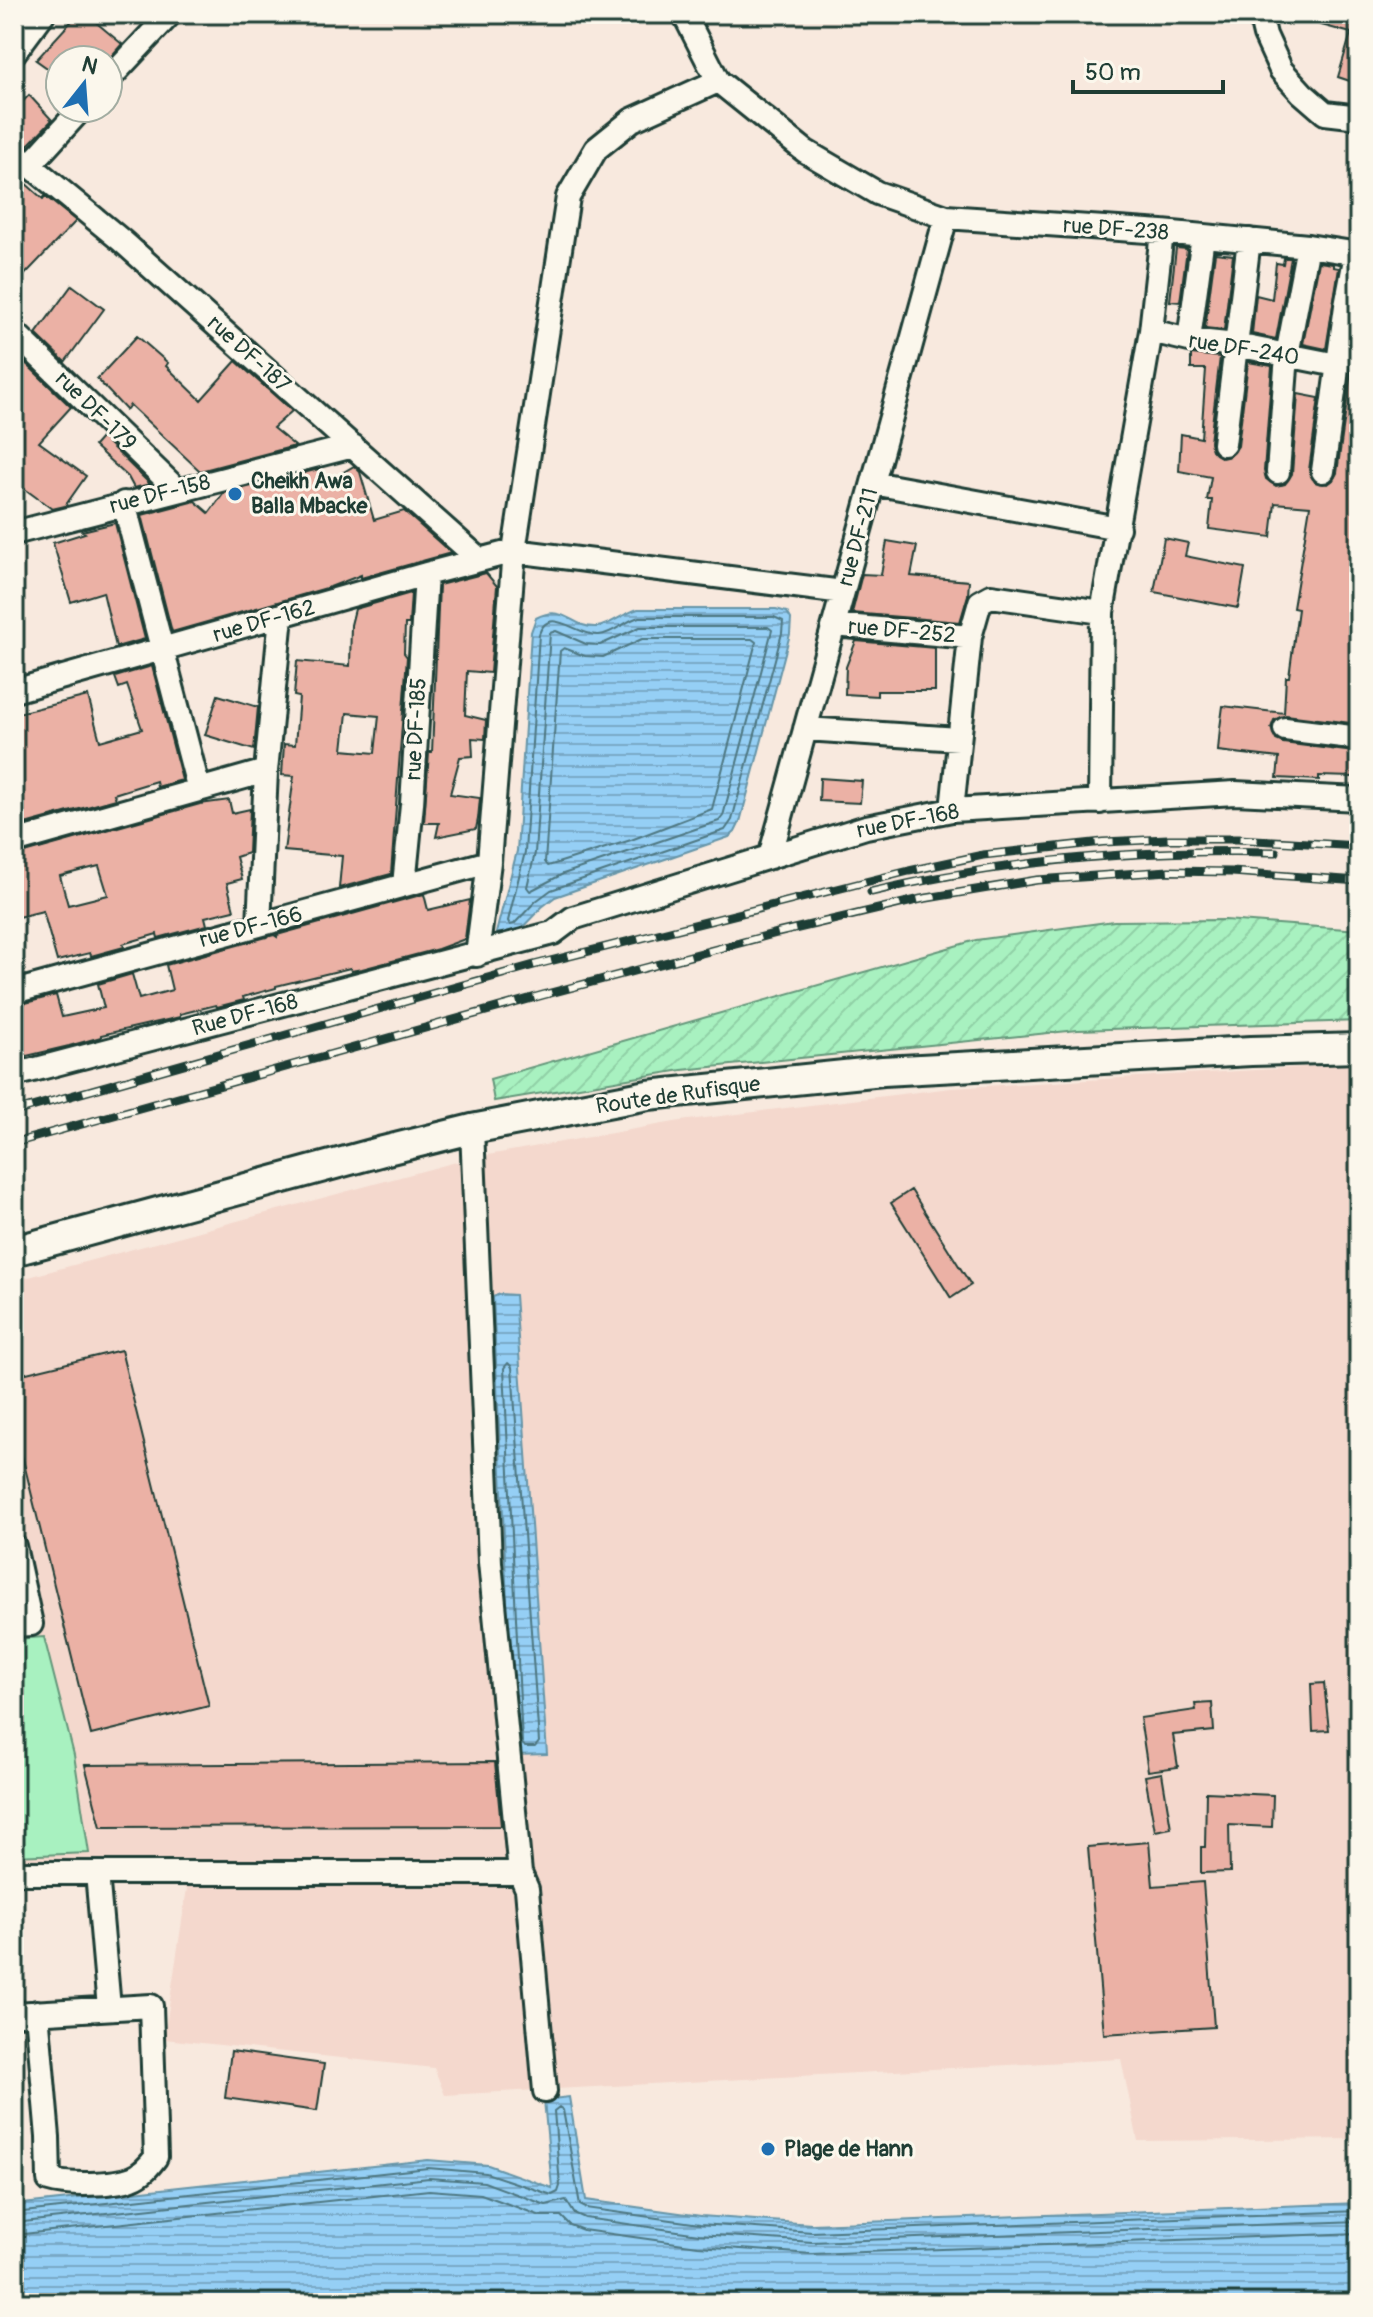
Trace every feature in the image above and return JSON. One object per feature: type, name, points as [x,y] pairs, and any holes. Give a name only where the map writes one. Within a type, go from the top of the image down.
[{"type":"main road","name":"Route de Rufisque","points":[[14,1251],[193,1200],[472,1129],[648,1095],[867,1073],[1251,1051],[1359,1048]]},
{"type":"street","points":[[14,53],[43,14]]},
{"type":"street","points":[[124,63],[170,14]]},
{"type":"street","points":[[477,955],[489,862],[514,551],[568,197],[596,149],[632,120],[718,81],[684,14]]},
{"type":"street","points":[[1260,14],[1265,35],[1281,70],[1302,93],[1325,113],[1359,117]]},
{"type":"street","name":"rue DF-238","points":[[718,81],[805,151],[877,193],[946,217],[1162,232],[1308,246],[1357,254]]},
{"type":"street","points":[[22,158],[63,124]]},
{"type":"street","name":"rue DF-187","points":[[22,158],[122,241],[480,560]]},
{"type":"street","name":"rue DF-211","points":[[770,857],[946,217]]},
{"type":"street","points":[[1100,802],[1102,612],[1151,331],[1162,232]]},
{"type":"street","points":[[1189,340],[1203,236]]},
{"type":"street","points":[[1224,444],[1249,240]]},
{"type":"street","points":[[1278,472],[1287,355],[1308,246]]},
{"type":"street","points":[[1323,471],[1337,365],[1357,254]]},
{"type":"street","name":"rue DF-240","points":[[1151,331],[1337,365]]},
{"type":"street","name":"rue DF-179","points":[[14,332],[177,490]]},
{"type":"street","name":"rue DF-158","points":[[15,531],[353,446]]},
{"type":"street","points":[[873,483],[1118,528]]},
{"type":"street","points":[[124,503],[199,790]]},
{"type":"street","points":[[514,551],[843,592]]},
{"type":"street","name":"rue DF-162","points":[[14,691],[514,551]]},
{"type":"street","name":"rue DF-185","points":[[404,885],[426,574]]},
{"type":"street","points":[[952,810],[970,637],[980,602],[991,596],[1102,612]]},
{"type":"street","points":[[259,925],[266,771],[281,616]]},
{"type":"street","name":"rue DF-252","points":[[834,625],[970,637]]},
{"type":"street","points":[[805,729],[959,739]]},
{"type":"street","points":[[1285,729],[1359,738]]},
{"type":"street","points":[[14,842],[266,771]]},
{"type":"street","name":"rue DF-168","points":[[477,955],[553,933],[573,918],[866,827],[952,810],[1235,793],[1359,799]]},
{"type":"street","name":"rue DF-166","points":[[14,992],[489,862]]},
{"type":"street","name":"Rue DF-168","points":[[14,1075],[477,955]]},
{"type":"street","points":[[472,1129],[490,1562],[520,1873],[527,1889],[545,2091]]},
{"type":"street","points":[[14,1546],[31,1624],[14,1625]]},
{"type":"street","points":[[14,1873],[520,1873]]},
{"type":"street","points":[[97,1873],[109,2008]]},
{"type":"street","points":[[151,2006],[156,2157],[131,2179],[96,2183],[49,2180],[49,2142],[25,2013],[109,2008],[151,2006]]},
{"type":"shaded area","points":[[1359,1064],[1359,2139],[1138,2141],[1121,2059],[445,2095],[434,2068],[164,2039],[187,1888],[102,1871],[14,1872],[14,1281],[471,1158],[680,1121],[951,1088]]},
{"type":"green space","points":[[1225,920],[1359,930],[1359,1021],[1078,1030],[682,1070],[494,1101],[490,1079],[976,940],[1114,921]]},
{"type":"green space","points":[[44,1637],[74,1755],[89,1853],[14,1856],[14,1639]]},
{"type":"water","points":[[638,609],[776,609],[787,612],[791,619],[790,634],[740,822],[729,837],[555,897],[517,933],[496,933],[517,851],[531,632],[536,618],[554,613],[588,627],[597,627]]},
{"type":"water","points":[[515,1295],[547,1754],[514,1755],[493,1297]]},
{"type":"water","points":[[569,2097],[586,2200],[701,2216],[812,2224],[1359,2203],[1359,2303],[14,2303],[14,2205],[428,2160],[488,2165],[552,2188],[544,2100]]},
{"type":"building","points":[[78,14],[86,14],[122,44],[51,44]]},
{"type":"building","points":[[1300,14],[1359,14],[1359,84],[1338,77],[1351,33],[1299,19]]},
{"type":"building","points":[[44,51],[44,66],[36,60]]},
{"type":"building","points":[[29,95],[44,111],[44,124],[48,124],[28,145],[14,134],[14,111]]},
{"type":"building","points":[[14,173],[43,199],[45,196],[76,221],[14,286]]},
{"type":"building","points":[[1176,248],[1187,249],[1180,302],[1170,301]]},
{"type":"building","points":[[1215,253],[1233,255],[1224,330],[1205,328]]},
{"type":"building","points":[[1284,258],[1291,258],[1276,339],[1252,334],[1256,295],[1272,299],[1276,263],[1283,264]]},
{"type":"building","points":[[1319,262],[1339,268],[1326,349],[1303,344]]},
{"type":"building","points":[[72,285],[104,309],[65,362],[36,334]]},
{"type":"building","points":[[1359,314],[1359,724],[1286,715],[1274,720],[1271,728],[1276,740],[1283,743],[1354,752],[1353,777],[1319,776],[1319,780],[1277,778],[1279,758],[1218,751],[1220,728],[1223,706],[1284,713],[1286,677],[1289,677],[1298,609],[1293,608],[1310,506],[1275,503],[1271,537],[1209,529],[1212,500],[1207,500],[1211,477],[1179,471],[1181,434],[1201,438],[1206,369],[1191,369],[1191,354],[1220,357],[1210,442],[1212,450],[1222,458],[1230,456],[1238,446],[1248,362],[1272,366],[1264,471],[1266,479],[1276,486],[1285,484],[1292,474],[1298,394],[1319,398],[1309,470],[1315,482],[1328,484],[1337,473]]},
{"type":"building","points":[[137,336],[168,363],[166,366],[201,400],[236,361],[292,411],[273,428],[295,446],[200,471],[130,405],[126,410],[97,379]]},
{"type":"building","points":[[14,352],[71,407],[39,442],[86,476],[65,506],[52,509],[14,481]]},
{"type":"building","points":[[102,437],[150,484],[134,488],[128,477],[94,446]]},
{"type":"building","points":[[354,466],[360,472],[374,520],[404,511],[451,553],[361,578],[361,575],[330,587],[172,632],[142,515],[195,501],[209,513],[224,493],[319,469],[323,484]]},
{"type":"building","points":[[115,523],[145,639],[116,647],[103,592],[71,602],[53,543],[85,533],[82,531]]},
{"type":"building","points":[[1164,538],[1188,543],[1185,556],[1245,568],[1238,608],[1154,592]]},
{"type":"building","points":[[887,541],[917,546],[911,576],[969,581],[960,622],[852,613],[862,574],[881,575]]},
{"type":"building","points":[[486,573],[497,586],[490,673],[467,671],[465,715],[486,720],[485,739],[472,738],[473,756],[460,757],[450,794],[480,798],[478,819],[476,829],[436,837],[439,823],[424,823],[429,752],[432,752],[439,585]]},
{"type":"building","points":[[411,593],[409,624],[405,624],[404,653],[407,657],[391,874],[339,888],[342,856],[284,851],[294,776],[282,775],[284,744],[295,745],[299,697],[294,696],[297,661],[350,666],[351,625],[355,609]],"holes":[[[347,713],[379,716],[375,753],[343,750]]]},
{"type":"building","points":[[856,641],[935,648],[935,691],[877,691],[877,696],[845,694],[846,667]]},
{"type":"building","points":[[152,666],[182,780],[157,787],[156,781],[114,794],[116,799],[14,827],[14,714],[88,696],[100,741],[142,729],[127,685],[119,688],[115,677]]},
{"type":"building","points":[[218,695],[258,707],[254,750],[205,735]]},
{"type":"building","points":[[820,778],[862,781],[860,803],[819,801]]},
{"type":"building","points":[[229,800],[232,813],[250,809],[248,853],[236,857],[242,879],[227,883],[234,910],[205,917],[207,925],[158,938],[157,934],[91,956],[90,953],[57,961],[43,911],[14,918],[14,856],[200,804]],"holes":[[[99,866],[108,895],[68,905],[60,876]]]},
{"type":"building","points":[[424,894],[428,910],[470,900],[465,939],[362,969],[351,971],[350,968],[276,986],[243,997],[244,1000],[14,1059],[14,1006],[56,995],[62,1017],[104,1008],[98,984],[132,974],[139,999],[172,990],[166,965],[274,935],[277,937]]},
{"type":"building","points":[[911,1190],[971,1285],[951,1298],[891,1203]]},
{"type":"building","points":[[121,1350],[209,1706],[91,1735],[14,1423],[14,1376]]},
{"type":"building","points":[[1324,1683],[1329,1730],[1313,1731],[1311,1684]]},
{"type":"building","points":[[1212,1703],[1214,1731],[1173,1735],[1178,1767],[1148,1771],[1140,1718],[1196,1710],[1195,1704]]},
{"type":"building","points":[[495,1762],[501,1826],[101,1827],[85,1765]]},
{"type":"building","points":[[1162,1773],[1171,1828],[1155,1831],[1145,1776]]},
{"type":"building","points":[[1206,1792],[1273,1795],[1272,1827],[1229,1825],[1230,1872],[1201,1873]]},
{"type":"building","points":[[1149,1842],[1153,1886],[1203,1882],[1214,2027],[1104,2034],[1088,1847]]},
{"type":"building","points":[[231,2051],[324,2064],[317,2111],[225,2098]]},
{"type":"railway","points":[[14,1112],[534,965],[983,855],[1103,842],[1168,839],[1238,839],[1359,846]]},
{"type":"railway","points":[[871,892],[971,872],[1072,859],[1173,852],[1276,852]]},
{"type":"railway","points":[[14,1143],[543,995],[777,933],[921,899],[1037,880],[1169,871],[1359,881]]},
{"type":"place","name":"Cheikh Awa Balla Mbacke","points":[[235,494]]},
{"type":"place","name":"Plage de Hann","points":[[768,2149]]}]
